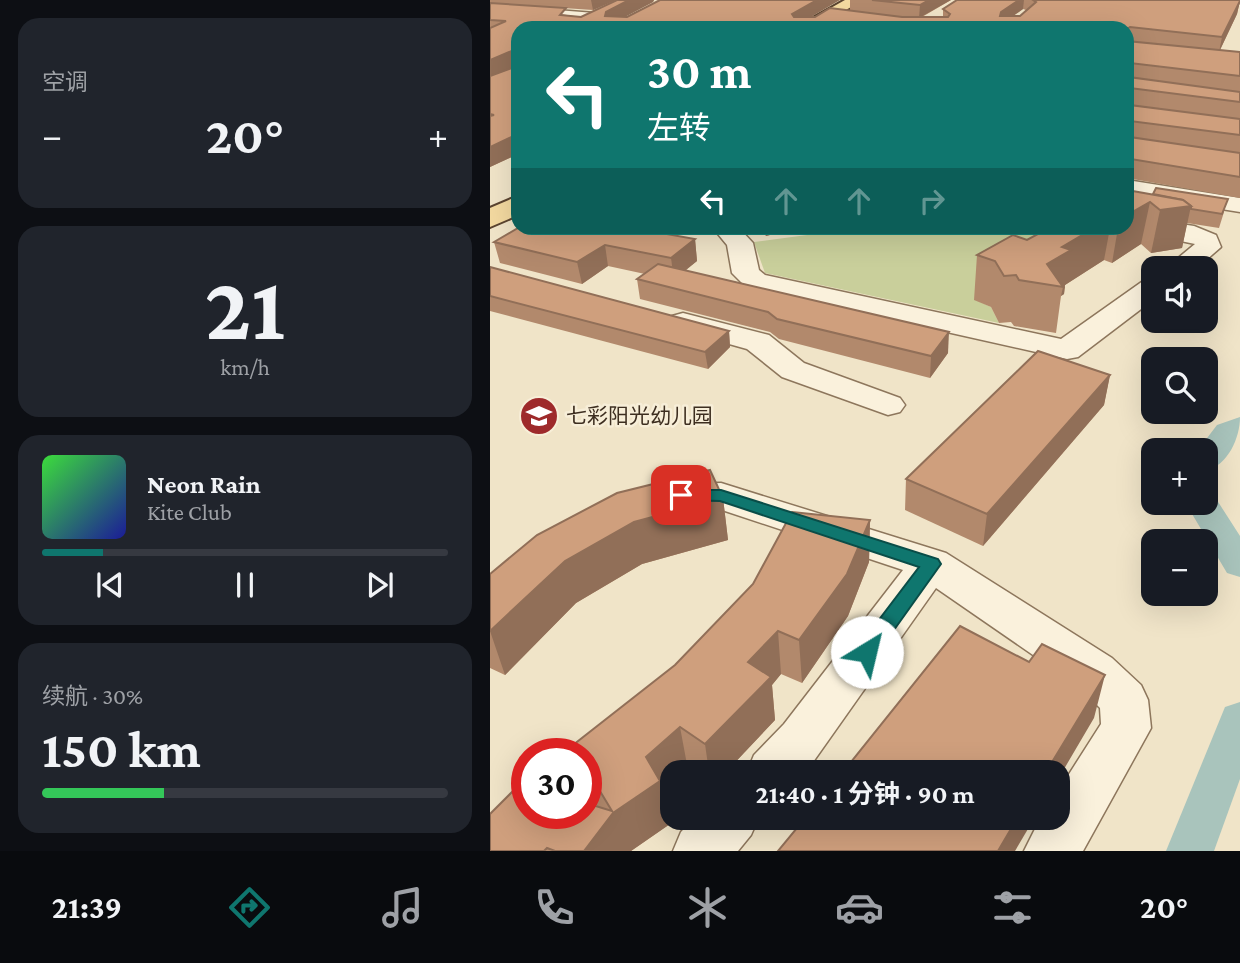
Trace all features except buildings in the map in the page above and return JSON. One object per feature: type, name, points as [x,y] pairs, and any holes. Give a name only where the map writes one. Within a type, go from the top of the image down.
[{"type":"main road","points":[[837,20],[855,0]]},
{"type":"main road","points":[[837,20],[874,0]]},
{"type":"main road","points":[[490,193],[511,182]]},
{"type":"main road","points":[[490,219],[511,208]]},
{"type":"street","points":[[849,0],[855,0]]},
{"type":"street","points":[[490,9],[599,15],[585,21]]},
{"type":"street","points":[[1134,188],[1240,205]]},
{"type":"street","points":[[1134,224],[1194,234],[1207,240],[1208,247],[1196,256]]},
{"type":"street","points":[[733,235],[740,243],[746,273],[756,281],[1067,350],[1141,296]]},
{"type":"street","points":[[651,314],[758,342],[793,370],[888,405]]},
{"type":"street","points":[[643,506],[681,495],[721,496],[932,564],[1095,672],[1124,700],[1126,728],[1052,851]]},
{"type":"street","points":[[784,760],[802,740],[932,564]]},
{"type":"street","points":[[701,851],[720,830]]},
{"type":"green space","points":[[807,235],[1089,235],[974,299],[991,307],[999,323],[765,273],[754,242]]},
{"type":"waterway","points":[[1218,445],[1228,431],[1240,426]]},
{"type":"waterway","points":[[1209,515],[1240,564]]},
{"type":"waterway","points":[[1190,851],[1240,720]]},
{"type":"place","name":"七彩阳光幼儿园","points":[[539,416]]},
{"type":"route","points":[[681,495],[721,496],[932,564],[867,652]]}]
